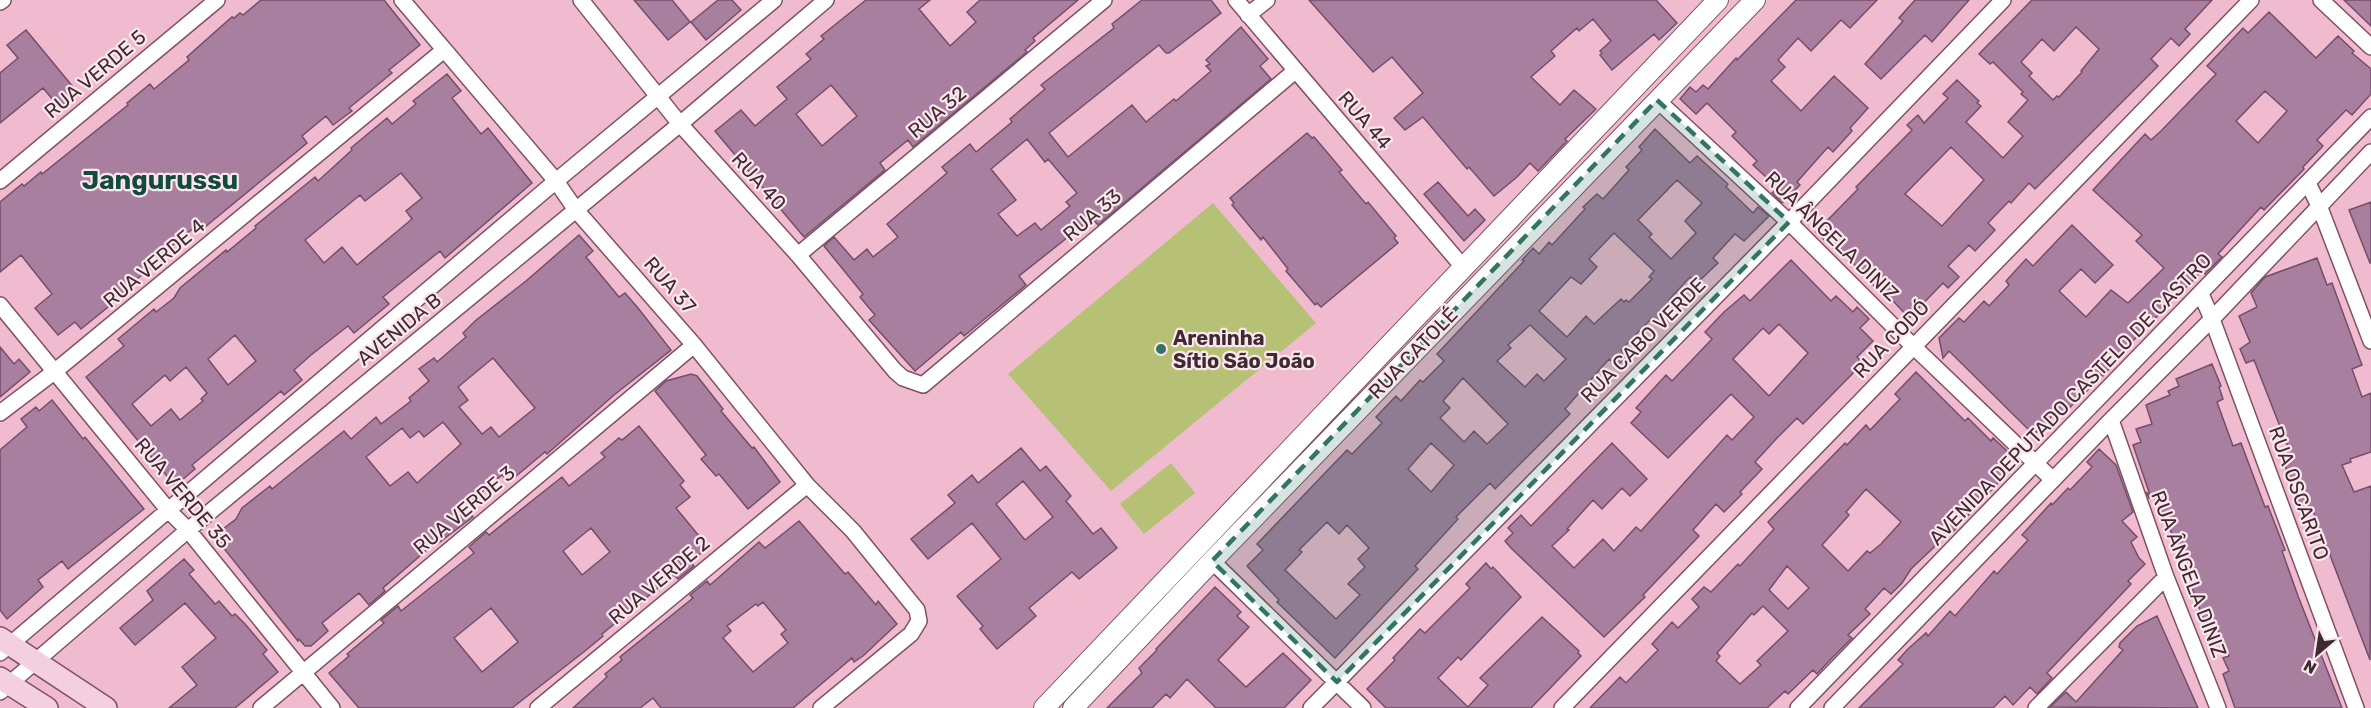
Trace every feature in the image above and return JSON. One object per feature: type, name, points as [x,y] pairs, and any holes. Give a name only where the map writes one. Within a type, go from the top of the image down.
[{"type":"main road","points":[[3,646],[34,662],[106,708]]},
{"type":"main road","points":[[3,685],[47,708]]},
{"type":"street","name":"RUA VERDE 5","points":[[0,181],[217,0]]},
{"type":"street","name":"RUA 37","points":[[402,0],[556,181],[576,210],[694,345],[807,485],[853,531],[908,596],[916,610],[918,621],[911,634],[822,708]]},
{"type":"street","name":"RUA 40","points":[[581,0],[680,124],[798,255],[896,371],[913,383]]},
{"type":"street","name":"AVENIDA B","points":[[3,646],[170,511],[556,181],[774,0]]},
{"type":"street","name":"RUA 32","points":[[798,255],[1104,0]]},
{"type":"street","name":"RUA 44","points":[[1236,0],[1462,267]]},
{"type":"street","points":[[1248,15],[1267,0]]},
{"type":"street","name":"RUA CATOLÉ","points":[[1044,708],[1718,0]]},
{"type":"street","name":"RUA CATOLÉ","points":[[1073,708],[1212,561],[1755,0]]},
{"type":"street","name":"RUA CABO VERDE","points":[[1311,708],[1789,222],[2003,0]]},
{"type":"street","name":"RUA CODÓ","points":[[1562,708],[2251,0]]},
{"type":"street","points":[[2322,0],[2371,47]]},
{"type":"street","name":"AVENIDA B","points":[[3,685],[34,662],[188,530],[680,124],[819,2]]},
{"type":"street","name":"RUA VERDE 4","points":[[0,413],[54,372],[444,50]]},
{"type":"street","name":"RUA 33","points":[[913,383],[922,385],[929,381],[1295,71]]},
{"type":"street","name":"RUA ÂNGELA DINIZ","points":[[1657,100],[1789,222],[1913,346],[2053,480]]},
{"type":"street","name":"AVENIDA DEPUTADO CASTELO DE CASTRO","points":[[1798,708],[2371,117]]},
{"type":"street","points":[[1832,708],[2320,208],[2371,152]]},
{"type":"street","points":[[2308,183],[2320,208],[2371,341]]},
{"type":"street","name":"RUA OSCARITO","points":[[2201,294],[2356,708]]},
{"type":"street","name":"RUA VERDE 35","points":[[0,305],[188,530],[332,708]]},
{"type":"street","name":"RUA VERDE 3","points":[[261,708],[694,345]]},
{"type":"street","name":"RUA ÂNGELA DINIZ","points":[[2111,420],[2166,577],[2218,708]]},
{"type":"street","name":"RUA VERDE 2","points":[[538,708],[807,485]]},
{"type":"street","points":[[1953,550],[1969,566]]},
{"type":"street","points":[[1212,561],[1364,708]]},
{"type":"street","points":[[2036,708],[2166,577]]},
{"type":"highlighted area","points":[[1657,100],[1789,222],[1337,682],[1212,561]]},
{"type":"green space","name":"Areninha Sítio São João","points":[[1213,203],[1316,323],[1111,491],[1008,374]]},
{"type":"green space","points":[[1171,463],[1195,493],[1144,534],[1120,504]]},
{"type":"building","points":[[261,0],[384,0],[420,45],[389,70],[392,73],[349,108],[352,111],[333,125],[326,116],[302,136],[307,143],[205,227],[201,222],[166,251],[169,254],[133,282],[135,285],[81,329],[75,322],[58,335],[35,308],[52,294],[21,255],[0,272],[0,202],[22,184],[24,186],[41,172],[42,174],[128,105],[127,103],[150,84],[154,89],[189,60],[187,57],[232,17],[240,13],[243,15]]},
{"type":"building","points":[[634,0],[672,0],[690,22],[668,40]]},
{"type":"building","points":[[718,0],[732,0],[741,10],[706,40],[691,22]]},
{"type":"building","points":[[866,0],[930,0],[919,9],[950,46],[976,22],[967,12],[980,0],[1078,0],[1033,38],[1035,41],[1025,50],[1027,52],[913,147],[908,140],[880,163],[885,170],[804,237],[715,131],[741,110],[755,126],[787,99],[777,87],[811,59],[806,54],[824,39],[821,36]],"holes":[[[831,85],[857,116],[822,146],[796,114]]]},
{"type":"building","points":[[1142,0],[1211,0],[1221,13],[1169,53],[1166,53],[1159,45],[1049,133],[1068,157],[1132,105],[1146,122],[1174,99],[1176,101],[1211,71],[1206,66],[1210,64],[1206,60],[1241,27],[1268,59],[1260,66],[1271,79],[1098,225],[1092,218],[1019,276],[1026,285],[964,336],[961,332],[915,371],[869,320],[875,315],[860,297],[863,294],[824,246],[834,237],[854,260],[867,249],[873,257],[898,237],[887,224],[947,173],[942,167],[970,144],[976,152],[1012,122],[1010,119],[1045,89],[1041,85],[1114,28],[1112,24]],"holes":[[[1027,139],[1045,162],[1048,159],[1077,193],[1066,202],[1070,206],[1041,230],[1035,223],[1017,236],[998,214],[1016,200],[991,169]]]},
{"type":"building","points":[[1309,0],[1656,0],[1677,23],[1659,40],[1654,34],[1612,70],[1600,55],[1602,53],[1600,51],[1611,41],[1593,19],[1579,31],[1577,28],[1551,51],[1555,56],[1531,77],[1560,105],[1574,90],[1596,109],[1565,139],[1567,141],[1538,171],[1530,163],[1494,196],[1469,167],[1467,169],[1423,117],[1405,130],[1394,118],[1423,93],[1392,57],[1373,72]]},
{"type":"building","points":[[1796,0],[1877,0],[1850,28],[1841,20],[1811,51],[1798,38],[1778,60],[1785,67],[1771,81],[1801,111],[1834,76],[1868,108],[1833,152],[1828,147],[1797,182],[1800,185],[1782,203],[1772,193],[1778,188],[1753,165],[1757,161],[1732,136],[1736,132],[1707,103],[1696,114],[1680,99],[1690,87],[1696,92],[1703,85],[1708,89],[1736,58],[1737,60]]},
{"type":"building","points":[[1915,0],[1969,0],[1932,42],[1925,35],[1881,79],[1865,64],[1903,21],[1899,18]]},
{"type":"building","points":[[2032,0],[2212,0],[2185,29],[2190,34],[2179,46],[2171,38],[2151,59],[2158,66],[2035,189],[2029,183],[1988,223],[1995,230],[1975,251],[1969,245],[1948,266],[1959,277],[1948,288],[1943,283],[1909,318],[1882,289],[1880,291],[1871,283],[1837,245],[1834,249],[1816,232],[1912,130],[1907,125],[1918,115],[1924,123],[1948,98],[1943,94],[1957,80],[1979,101],[1977,103],[1981,106],[1966,122],[2003,158],[2023,136],[2008,122],[2028,100],[1993,62],[1990,64],[1979,54]],"holes":[[[2076,27],[2099,49],[2082,72],[2059,97],[2053,100],[2029,76],[2032,73],[2021,62],[2042,39],[2054,51]],[[1951,147],[1984,180],[1942,226],[1905,194]]]},
{"type":"building","points":[[2344,0],[2371,0],[2371,26]]},
{"type":"building","points":[[2269,12],[2316,58],[2338,36],[2354,51],[2352,53],[2371,69],[2371,94],[2352,115],[2346,110],[2317,140],[2323,146],[2303,167],[2304,169],[2264,210],[2261,207],[2218,254],[2222,257],[2205,274],[2202,271],[2062,416],[2057,411],[2034,435],[1949,351],[1943,358],[1939,338],[1959,318],[1964,322],[1984,301],[1989,306],[2009,285],[2006,281],[2026,259],[2033,266],[2072,225],[2113,265],[2095,283],[2081,269],[2059,291],[2086,317],[2111,290],[2128,303],[2164,268],[2136,241],[2142,235],[2093,190],[2145,134],[2151,140],[2216,74],[2207,66],[2243,28],[2248,33]],"holes":[[[2265,91],[2287,111],[2258,143],[2236,121]]]},
{"type":"building","points":[[26,30],[78,93],[60,108],[43,88],[0,123],[0,73],[18,58],[7,45]]},
{"type":"building","points":[[447,74],[461,91],[452,98],[481,134],[488,128],[532,183],[445,258],[440,251],[383,297],[389,304],[354,333],[348,326],[311,355],[294,370],[302,380],[284,395],[281,391],[192,465],[195,469],[175,486],[86,377],[124,346],[118,339],[154,309],[156,312],[174,298],[180,288],[226,250],[227,252],[315,177],[318,181],[352,150],[351,148],[387,118],[392,124],[416,104],[413,101]],"holes":[[[401,173],[422,198],[406,211],[412,219],[357,265],[342,247],[324,263],[305,240],[360,195],[365,201]],[[235,335],[256,361],[228,385],[208,359]],[[186,367],[207,393],[201,399],[203,401],[180,420],[171,409],[151,426],[132,404],[165,375],[170,381]]]},
{"type":"building","points":[[1655,129],[1690,163],[1697,156],[1728,184],[1726,187],[1753,213],[1758,207],[1769,216],[1744,241],[1735,234],[1713,258],[1718,263],[1697,283],[1690,277],[1669,300],[1675,306],[1657,325],[1651,319],[1621,350],[1627,356],[1617,366],[1609,359],[1565,409],[1570,414],[1495,489],[1490,483],[1456,517],[1458,519],[1415,566],[1418,569],[1335,658],[1277,602],[1279,600],[1247,566],[1263,550],[1257,544],[1347,450],[1352,454],[1382,423],[1376,417],[1396,396],[1401,401],[1420,380],[1423,382],[1444,361],[1437,354],[1524,261],[1522,260],[1533,248],[1539,254],[1549,242],[1552,245],[1585,209],[1583,207],[1597,194],[1603,199],[1629,170],[1626,167],[1642,150],[1639,147]],"holes":[[[1677,180],[1702,203],[1685,221],[1696,233],[1671,259],[1649,237],[1652,234],[1638,220]],[[1614,233],[1654,271],[1649,277],[1652,279],[1629,302],[1621,299],[1594,324],[1586,316],[1567,337],[1539,311],[1571,277],[1581,284],[1597,267],[1589,259]],[[1530,325],[1566,359],[1544,381],[1537,374],[1525,387],[1497,361],[1511,348],[1508,345]],[[1463,378],[1508,424],[1487,444],[1474,431],[1464,442],[1440,418],[1450,408],[1443,401]],[[1431,443],[1454,465],[1431,492],[1408,469]],[[1327,522],[1339,534],[1347,525],[1369,548],[1358,559],[1365,567],[1348,584],[1360,595],[1336,619],[1285,570],[1302,552],[1299,550]]]},
{"type":"building","points":[[1307,133],[1312,138],[1314,137],[1342,170],[1339,172],[1366,204],[1368,202],[1396,236],[1394,238],[1398,243],[1321,307],[1317,303],[1315,305],[1286,271],[1288,269],[1263,237],[1261,240],[1232,205],[1234,203],[1230,198]]},
{"type":"building","points":[[1438,182],[1468,216],[1475,209],[1485,220],[1464,241],[1424,194]]},
{"type":"building","points":[[2371,202],[2371,263],[2370,263],[2349,210]]},
{"type":"building","points":[[579,235],[593,251],[586,257],[619,297],[625,293],[671,350],[614,395],[547,454],[545,452],[509,482],[502,475],[464,507],[473,517],[437,544],[436,542],[383,588],[385,591],[369,605],[359,593],[322,623],[328,631],[311,646],[305,646],[299,639],[298,641],[214,536],[236,519],[242,508],[270,486],[272,489],[344,431],[351,439],[376,417],[381,424],[411,401],[409,398],[429,381],[419,369],[434,358],[437,362],[466,337],[463,333],[475,321]],"holes":[[[493,358],[535,408],[499,437],[491,427],[482,434],[459,407],[468,400],[458,387]],[[443,422],[461,444],[417,483],[408,472],[390,486],[366,457],[402,428],[410,438],[419,431],[424,437]]]},
{"type":"building","points":[[2317,258],[2327,285],[2332,283],[2362,365],[2352,369],[2362,397],[2371,393],[2371,452],[2350,459],[2351,462],[2342,465],[2354,492],[2371,486],[2370,660],[2312,508],[2302,512],[2282,457],[2284,456],[2281,449],[2288,447],[2254,360],[2246,363],[2240,349],[2250,342],[2239,316],[2257,307],[2251,293],[2265,277]]},
{"type":"building","points":[[1791,260],[1831,301],[1836,296],[1853,312],[1857,307],[1869,319],[1860,328],[1873,341],[1857,357],[1863,363],[1803,424],[1797,418],[1776,439],[1755,462],[1762,469],[1740,492],[1742,494],[1724,512],[1716,504],[1693,530],[1699,536],[1643,595],[1645,597],[1604,637],[1511,548],[1505,541],[1513,533],[1508,528],[1521,515],[1531,526],[1612,443],[1647,479],[1630,496],[1622,488],[1602,509],[1593,500],[1567,529],[1569,530],[1552,546],[1574,568],[1603,539],[1614,551],[1636,527],[1641,531],[1727,435],[1732,440],[1754,417],[1731,394],[1668,458],[1631,423],[1641,412],[1636,408],[1666,375],[1672,381],[1712,339],[1705,332],[1724,312],[1744,295],[1750,301]],"holes":[[[1779,324],[1808,353],[1769,396],[1733,359],[1763,328],[1769,334]]]},
{"type":"building","points":[[0,347],[14,364],[19,359],[30,372],[0,397]]},
{"type":"building","points":[[2212,364],[2221,386],[2219,387],[2223,399],[2217,402],[2233,446],[2241,443],[2265,507],[2268,506],[2285,550],[2282,551],[2298,596],[2342,708],[2235,708],[2223,674],[2229,671],[2223,658],[2229,656],[2216,626],[2207,629],[2168,522],[2164,523],[2153,494],[2149,498],[2146,492],[2150,495],[2133,445],[2141,442],[2136,429],[2152,424],[2146,405],[2170,395],[2168,391],[2179,386],[2176,379]]},
{"type":"building","points":[[1916,372],[1965,421],[1968,418],[1991,441],[1993,438],[2018,461],[1951,534],[1950,532],[1911,569],[1891,594],[1884,588],[1865,609],[1870,614],[1848,635],[1852,638],[1817,674],[1813,670],[1788,694],[1785,691],[1767,708],[1590,708],[1620,677],[1626,683],[1658,650],[1652,644],[1672,622],[1678,628],[1699,607],[1692,599],[1704,587],[1711,592],[1738,564],[1740,566],[1774,529],[1768,522],[1845,443],[1847,445],[1866,425],[1870,430],[1900,399],[1895,394]],"holes":[[[1866,489],[1901,522],[1881,544],[1870,553],[1867,551],[1848,571],[1822,545],[1849,515],[1846,512]],[[1787,566],[1809,588],[1788,609],[1769,590]],[[1763,606],[1788,631],[1757,661],[1761,665],[1740,684],[1716,661],[1720,656],[1717,653],[1752,613],[1754,615]]]},
{"type":"building","points":[[691,374],[697,376],[723,409],[721,411],[752,448],[754,447],[780,482],[748,509],[719,474],[716,476],[701,459],[706,455],[655,391],[666,381]]},
{"type":"building","points":[[52,400],[144,509],[68,569],[62,561],[38,580],[43,587],[7,619],[0,610],[0,450],[27,427],[21,419],[36,407],[39,411]]},
{"type":"building","points":[[639,426],[684,481],[680,485],[690,497],[676,508],[708,547],[691,562],[694,566],[678,579],[674,575],[602,634],[603,636],[585,651],[512,708],[359,708],[329,673],[349,656],[347,654],[384,623],[381,620],[398,606],[401,611],[474,553],[469,547],[486,532],[489,535],[562,477],[569,486],[605,457],[601,453],[619,438],[622,440]],"holes":[[[591,528],[610,552],[582,575],[563,551]],[[491,608],[518,642],[482,672],[454,638]]]},
{"type":"building","points":[[1021,448],[1040,471],[1046,466],[1071,496],[1066,501],[1093,534],[1101,528],[1117,548],[1079,579],[1072,572],[1029,608],[1036,616],[997,649],[980,629],[983,626],[957,596],[1001,559],[972,523],[928,559],[911,539],[955,503],[948,495],[972,475],[978,483]],"holes":[[[1023,481],[1053,517],[1025,540],[996,504]]]},
{"type":"building","points":[[2099,449],[2116,465],[2133,512],[2122,521],[2137,537],[2131,542],[2139,558],[2145,564],[2128,581],[2131,584],[2047,673],[2052,678],[2037,694],[2030,687],[2013,705],[2005,696],[1993,708],[1859,708],[1903,664],[1898,660],[1908,649],[1926,633],[1928,636],[1950,611],[1955,616],[1994,571],[1997,574],[2028,540],[2022,535],[2051,503],[2052,505],[2068,488],[2070,490],[2092,467],[2087,462]]},
{"type":"building","points":[[799,521],[845,574],[848,572],[876,605],[878,601],[897,624],[863,656],[854,662],[852,658],[793,708],[661,708],[653,698],[640,708],[573,708],[607,677],[605,674],[622,660],[620,657],[693,598],[690,595],[707,581],[710,585],[759,542],[765,548]],"holes":[[[763,602],[786,630],[781,634],[788,643],[753,672],[723,638],[731,631],[727,626],[756,604],[758,606]]]},
{"type":"building","points":[[184,559],[194,570],[189,574],[215,604],[219,601],[232,616],[235,614],[245,624],[267,650],[263,654],[278,672],[235,708],[169,708],[197,685],[182,667],[216,638],[185,603],[135,645],[120,628],[153,600],[147,591]]},
{"type":"building","points":[[1486,563],[1491,569],[1493,567],[1521,597],[1461,660],[1458,657],[1438,678],[1468,707],[1488,685],[1480,678],[1542,617],[1579,651],[1581,656],[1531,708],[1386,708],[1367,689],[1420,629],[1425,633],[1470,588],[1466,584]]},
{"type":"building","points":[[1215,587],[1241,612],[1237,616],[1249,627],[1218,660],[1246,687],[1283,653],[1311,680],[1284,708],[1216,708],[1187,679],[1170,698],[1166,694],[1152,708],[1107,708],[1142,673],[1139,668]]},
{"type":"building","points":[[2157,616],[2198,708],[2050,707],[2066,692],[2076,702],[2123,650],[2119,647],[2120,643],[2137,626]]},
{"type":"place","name":"Areninha Sítio São João","points":[[1161,349]]},
{"type":"district","name":"Jangurussu","points":[[160,180]]}]
